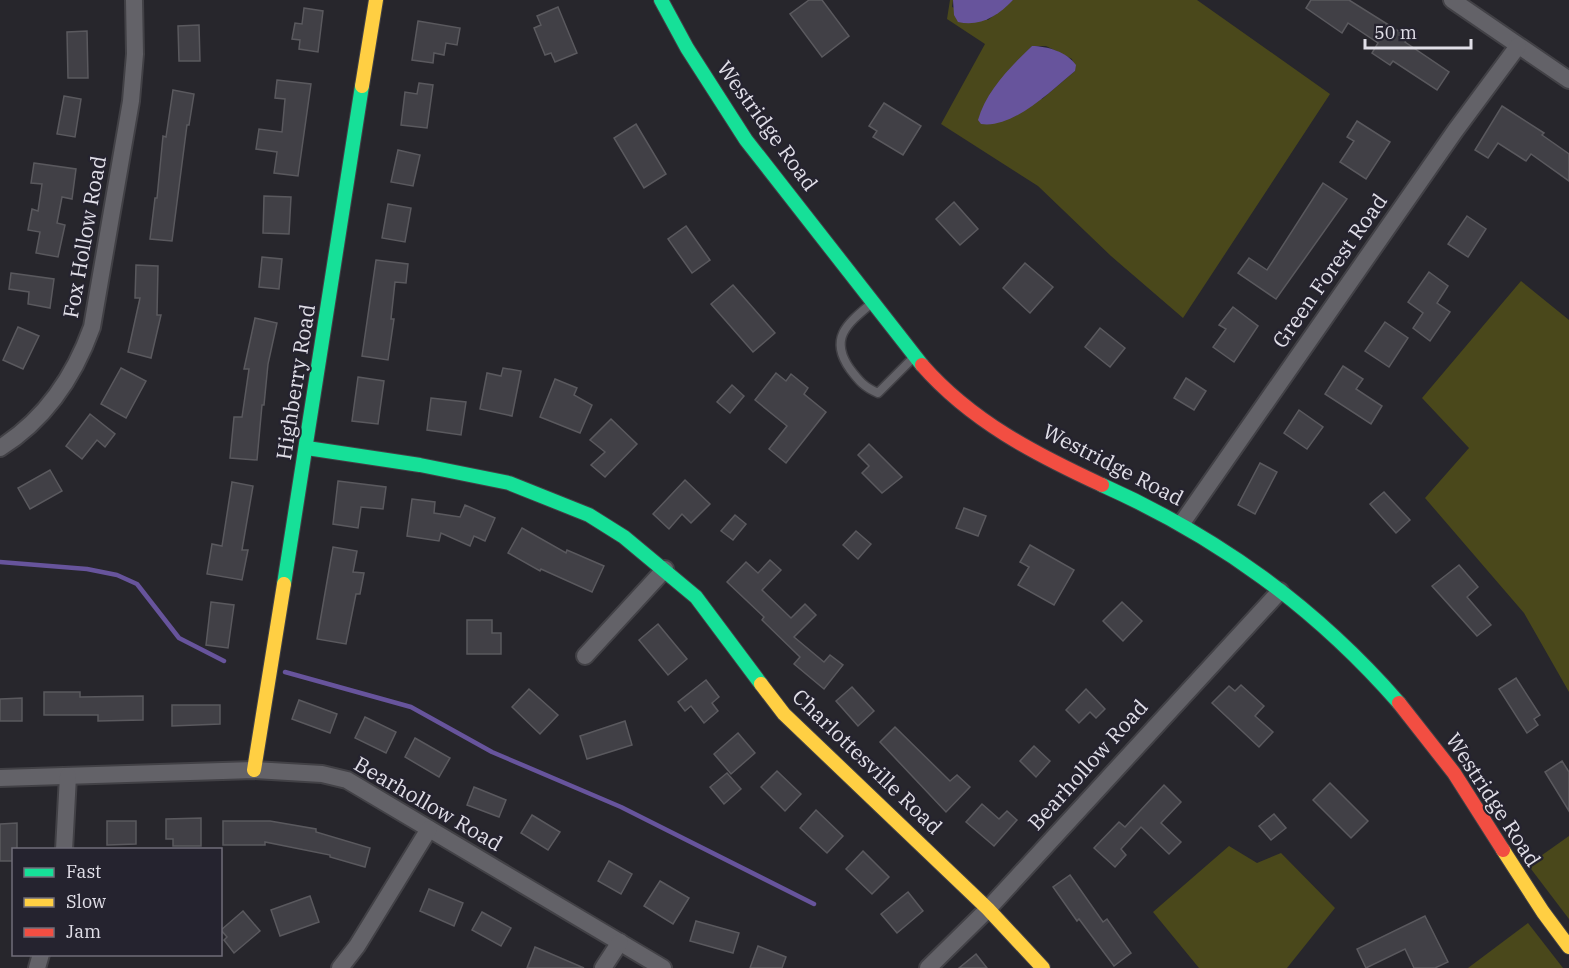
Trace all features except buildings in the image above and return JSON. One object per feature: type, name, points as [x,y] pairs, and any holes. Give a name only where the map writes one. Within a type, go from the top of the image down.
[{"type":"street","name":"Fox Hollow Road","points":[[0,448],[56,399],[82,355],[92,327],[131,101],[135,54],[134,0]]},
{"type":"street","name":"Highberry Road","points":[[254,770],[307,448],[376,0]]},
{"type":"street","name":"Westridge Road","points":[[661,0],[720,101],[915,357],[962,405],[985,422],[1039,453],[1182,524],[1280,591],[1313,617],[1377,678],[1426,736],[1475,805],[1527,892],[1569,947]]},
{"type":"street","points":[[1452,0],[1569,80]]},
{"type":"street","name":"Green Forest Road","points":[[1182,524],[1448,141],[1518,46]]},
{"type":"street","name":"Charlottesville Road","points":[[307,448],[420,465],[509,483],[590,515],[665,569],[696,597],[784,714],[988,909],[1043,968]]},
{"type":"street","points":[[585,656],[665,569]]},
{"type":"street","name":"Bearhollow Road","points":[[928,968],[988,909],[1280,591]]},
{"type":"street","name":"Bearhollow Road","points":[[0,778],[254,770],[322,774],[347,780],[663,968]]},
{"type":"street","points":[[64,848],[68,776]]},
{"type":"street","points":[[340,968],[357,946],[429,829]]},
{"type":"street","points":[[603,968],[620,942]]},
{"type":"lane","points":[[873,303],[851,320],[841,335],[840,355],[863,387],[878,393],[915,357]]},
{"type":"shaded area","points":[[950,0],[953,0],[952,7],[988,20],[1013,0],[1197,0],[1330,94],[1183,318],[1111,256],[1038,186],[941,124],[985,44],[947,19]],"holes":[[[1032,46],[1046,46],[1072,59],[1075,71],[1042,99],[994,89]]]},
{"type":"shaded area","points":[[953,0],[1013,0],[988,19],[966,23],[958,22],[954,15]]},
{"type":"shaded area","points":[[1032,46],[1062,53],[1076,65],[1075,71],[1019,114],[1006,121],[981,124],[978,120],[993,89]]},
{"type":"shaded area","points":[[1521,281],[1569,320],[1569,692],[1524,613],[1425,498],[1469,448],[1422,398]]},
{"type":"shaded area","points":[[1569,836],[1569,919],[1528,865]]},
{"type":"shaded area","points":[[1229,846],[1257,863],[1281,853],[1335,908],[1287,968],[1199,968],[1153,912]]},
{"type":"shaded area","points":[[1528,923],[1563,968],[1468,968]]},
{"type":"waterway","points":[[0,562],[87,569],[117,575],[137,584],[179,638],[224,661]]},
{"type":"waterway","points":[[285,672],[411,707],[492,752],[621,807],[814,904]]},
{"type":"traffic: fast","points":[[661,0],[687,48],[746,140],[922,365]]},
{"type":"traffic: fast","points":[[284,584],[362,86]]},
{"type":"traffic: fast","points":[[307,448],[420,465],[509,483],[589,515],[624,537],[696,597],[761,684]]},
{"type":"traffic: fast","points":[[1102,485],[1186,528],[1262,577],[1333,636],[1399,703]]},
{"type":"traffic: slow","points":[[362,86],[376,0]]},
{"type":"traffic: slow","points":[[254,770],[284,584]]},
{"type":"traffic: slow","points":[[761,684],[784,714],[988,909],[1043,968]]},
{"type":"traffic: slow","points":[[1503,850],[1543,912],[1569,947]]},
{"type":"traffic: jam","points":[[922,365],[961,403],[1005,434],[1052,461],[1102,485]]},
{"type":"traffic: jam","points":[[1399,703],[1454,773],[1503,850]]}]
